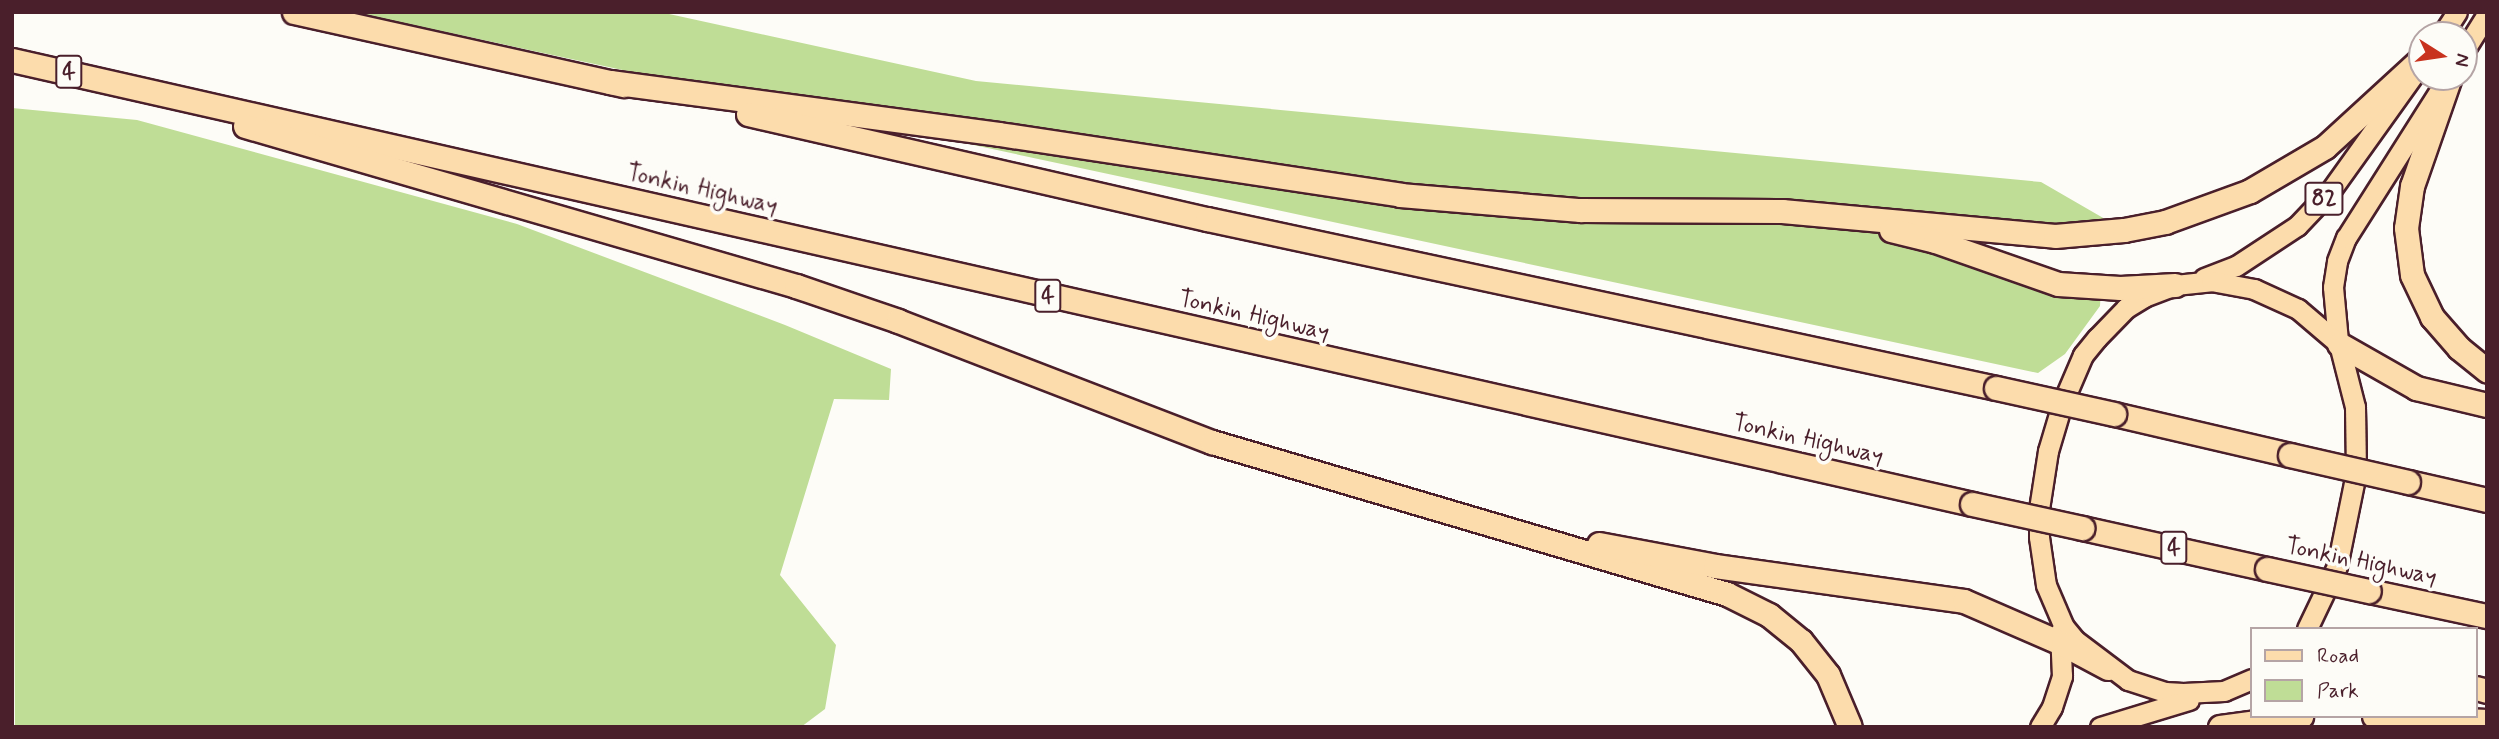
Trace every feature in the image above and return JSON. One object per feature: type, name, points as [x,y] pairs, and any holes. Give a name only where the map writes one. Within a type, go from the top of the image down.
[{"type":"highway","points":[[294,12],[1207,219],[1996,388],[2487,500]]},
{"type":"highway","name":"Tonkin Highway","points":[[12,60],[1972,504],[2487,616]]},
{"type":"highway","points":[[610,82],[999,134],[1399,195],[1580,210],[1782,211],[2055,236],[2123,230],[2165,222],[2250,191],[2297,164],[2358,119],[2408,73]]},
{"type":"highway","points":[[125,85],[273,135],[808,290],[1212,442],[1727,594],[1769,615],[1801,641],[1828,674],[1850,727]]},
{"type":"highway","points":[[2444,91],[2412,186],[2406,228],[2412,275],[2432,317],[2459,348],[2487,371]]},
{"type":"highway","points":[[1848,217],[1935,241],[2057,284],[2120,288],[2179,285]]},
{"type":"highway","points":[[2338,343],[2416,388],[2487,405]]},
{"type":"highway","points":[[1503,526],[1715,566],[1964,601],[2063,644],[2108,668]]},
{"type":"highway","points":[[2220,727],[2286,718]]},
{"type":"highway","points":[[2419,718],[2487,721]]},
{"type":"main road","name":"82","points":[[2179,285],[2236,266],[2297,226],[2331,190],[2408,80]]},
{"type":"main road","name":"82","points":[[2338,343],[2333,287],[2337,261],[2346,238],[2440,91]]},
{"type":"main road","points":[[2040,727],[2052,707],[2062,676],[2063,644],[2041,561],[2039,509],[2048,452],[2062,404],[2083,355],[2109,324],[2144,297],[2179,285],[2230,283],[2270,294],[2298,309],[2338,343],[2355,407],[2356,473],[2337,566],[2308,627]]},
{"type":"main road","points":[[2054,607],[2075,640],[2127,680],[2165,692],[2224,691]]},
{"type":"main road","points":[[2100,727],[2141,712],[2224,691],[2250,681]]},
{"type":"green space","points":[[352,12],[660,12],[976,81],[2041,182],[2124,230],[1852,217],[2101,287],[2100,306],[2065,354],[2038,373]]},
{"type":"green space","points":[[12,108],[137,120],[517,224],[785,325],[891,369],[889,400],[834,399],[780,575],[836,645],[825,709],[801,727],[15,727]]}]
